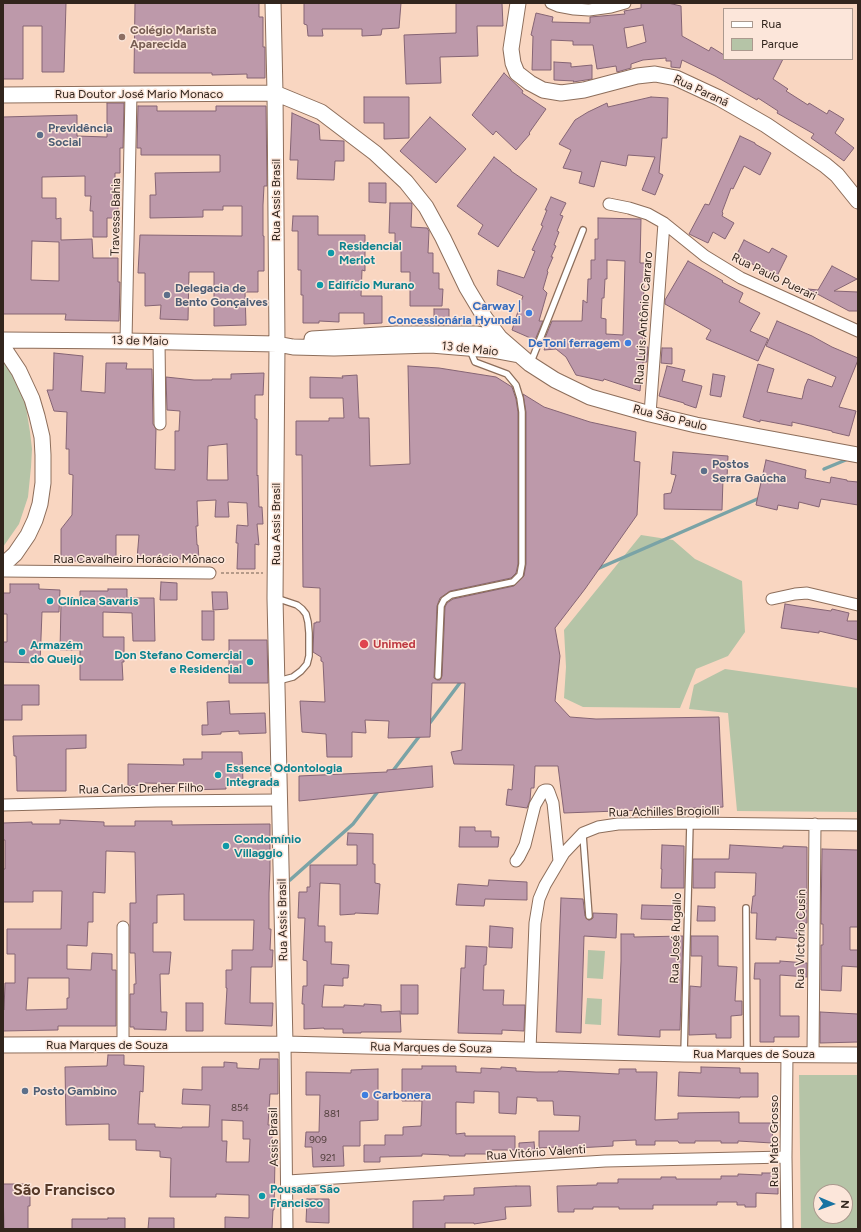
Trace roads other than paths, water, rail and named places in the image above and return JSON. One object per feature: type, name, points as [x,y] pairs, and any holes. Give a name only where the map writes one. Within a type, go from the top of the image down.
[{"type":"street","name":"Rua Assis Brasil","points":[[273,3],[277,344],[275,573],[285,1044]]},
{"type":"street","name":"Rua Paraná","points":[[518,3],[511,48],[513,63],[517,73],[530,83],[543,90],[561,93],[584,90],[637,76],[655,74],[676,78],[719,98],[766,125],[825,164],[837,175],[858,201]]},
{"type":"street","points":[[551,3],[574,9],[589,10],[625,3]]},
{"type":"street","name":"Travessa Bahia","points":[[126,340],[131,93]]},
{"type":"street","name":"Rua Doutor José Mario Monaco","points":[[3,95],[275,93]]},
{"type":"street","name":"Rua São Paulo","points":[[275,93],[321,112],[375,153],[406,182],[426,207],[467,288],[485,318],[493,337],[524,360],[555,380],[590,397],[650,414],[696,425],[858,455]]},
{"type":"street","name":"Rua Paulo Puerari","points":[[609,204],[648,214],[664,223],[705,256],[741,278],[858,331]]},
{"type":"street","name":"Rua Luis Antônio Carraro","points":[[650,414],[664,223]]},
{"type":"street","name":"13 de Maio","points":[[277,344],[294,340],[396,334],[476,334],[493,337]]},
{"type":"street","points":[[431,345],[446,341],[482,341],[493,337]]},
{"type":"street","name":"13 de Maio","points":[[3,340],[126,340],[277,344],[294,347],[334,348],[431,345],[469,348],[524,360]]},
{"type":"street","points":[[159,341],[160,424]]},
{"type":"street","points":[[3,347],[19,370],[38,416],[42,437],[43,462],[40,504],[35,520],[28,535],[15,554],[3,565]]},
{"type":"street","name":"Rua Cavalheiro Horácio Mônaco","points":[[3,571],[210,573]]},
{"type":"street","points":[[772,599],[807,593],[858,605]]},
{"type":"street","points":[[516,862],[525,845],[535,804],[545,790],[550,792],[559,861]]},
{"type":"street","name":"Rua Carlos Dreher Filho","points":[[3,805],[156,801],[280,800]]},
{"type":"street","name":"Rua Achilles Brogiolli","points":[[530,1050],[535,923],[539,899],[545,885],[568,847],[583,833],[598,827],[618,824],[690,823],[858,825]]},
{"type":"street","name":"Rua VIctorio Cusin","points":[[812,1054],[815,824]]},
{"type":"street","points":[[123,928],[123,1045]]},
{"type":"street","name":"Rua Marques de Souza","points":[[3,1045],[285,1044],[684,1054],[858,1055]]},
{"type":"street","name":"Assis Brasil","points":[[285,1044],[288,1181],[287,1229]]},
{"type":"street","name":"Rua Mato Grosso","points":[[787,1054],[786,1157],[788,1229]]},
{"type":"street","name":"Rua Vitório Valenti","points":[[288,1181],[605,1161],[786,1157]]},
{"type":"lane","points":[[524,360],[582,230]]},
{"type":"lane","points":[[438,676],[441,606],[444,600],[452,595],[513,582],[520,575],[522,564],[522,412],[520,398],[516,384],[507,374],[475,362],[469,348]]},
{"type":"lane","points":[[276,598],[297,605],[302,609],[306,614],[309,628],[309,656],[307,664],[293,677],[278,681]]},
{"type":"lane","name":"Rua José Rugallo","points":[[684,1054],[690,823]]},
{"type":"lane","points":[[583,833],[589,916]]},
{"type":"lane","points":[[746,908],[748,1054]]},
{"type":"waterway","points":[[824,469],[848,459]]},
{"type":"waterway","points":[[597,569],[762,497]]},
{"type":"waterway","points":[[429,724],[462,680]]},
{"type":"waterway","points":[[392,772],[421,734]]},
{"type":"waterway","points":[[290,880],[353,824],[379,790]]},
{"type":"place","name":"Colégio Marista Aparecida","points":[[122,37]]},
{"type":"place","name":"Previdência Social","points":[[40,135]]},
{"type":"place","name":"Residencial Merlot","points":[[331,253]]},
{"type":"place","name":"Edifício Murano","points":[[320,285]]},
{"type":"place","name":"Delegacia de Bento Gonçalves","points":[[167,295]]},
{"type":"place","name":"Carway | Concessionária Hyundai","points":[[529,313]]},
{"type":"place","name":"DeToni ferragem","points":[[628,343]]},
{"type":"place","name":"Postos Serra Gaúcha","points":[[704,471]]},
{"type":"place","name":"Clínica Savaris","points":[[50,601]]},
{"type":"place","name":"Unimed","points":[[364,644]]},
{"type":"place","name":"Armazém do Queijo","points":[[22,652]]},
{"type":"place","name":"Don Stefano Comercial e Residencial","points":[[250,662]]},
{"type":"place","name":"Essence Odontologia Integrada","points":[[218,775]]},
{"type":"place","name":"Condomínio Villaggio","points":[[226,846]]},
{"type":"place","name":"Posto Gambino","points":[[25,1091]]},
{"type":"place","name":"Carbonera","points":[[365,1095]]},
{"type":"place","name":"Pousada São Francisco","points":[[262,1196]]},
{"type":"district","name":"São Francisco","points":[[64,1190]]}]
